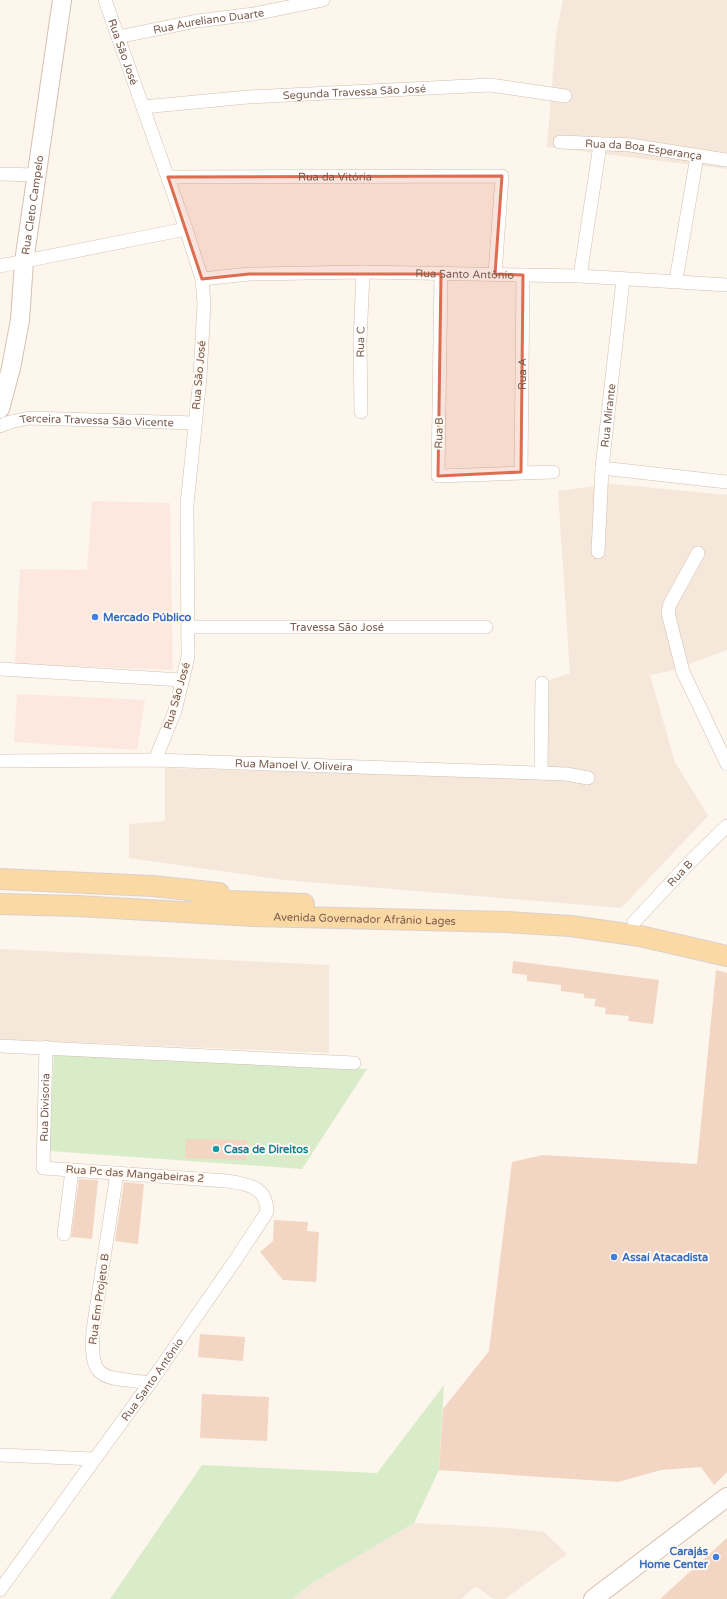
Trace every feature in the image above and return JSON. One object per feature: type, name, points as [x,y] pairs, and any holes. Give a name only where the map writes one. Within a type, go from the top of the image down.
[{"type":"main road","name":"Rua Cleto Campelo","points":[[0,408],[11,368],[20,320],[24,262],[35,175],[62,0]]},
{"type":"main road","points":[[0,879],[82,882],[206,890],[257,909]]},
{"type":"main road","name":"Avenida Governador Afrânio Lages","points":[[0,892],[257,909],[571,926],[640,936],[727,956]]},
{"type":"main road","name":"Avenida Governador Afrânio Lages","points":[[0,904],[257,909],[507,910],[634,922],[727,942]]},
{"type":"main road","points":[[0,918],[129,921],[257,909]]},
{"type":"main road","points":[[593,1599],[727,1497]]},
{"type":"street","name":"Rua São José","points":[[105,0],[186,229],[202,279],[204,304],[200,378],[187,504],[188,657],[175,711],[155,760]]},
{"type":"street","name":"Rua Aureliano Duarte","points":[[118,37],[197,21],[254,14],[323,0]]},
{"type":"street","name":"Segunda Travessa São José","points":[[143,107],[248,97],[490,85],[565,96]]},
{"type":"street","name":"Rua da Boa Esperança","points":[[560,142],[600,145],[630,145],[727,160]]},
{"type":"street","points":[[580,276],[600,145]]},
{"type":"street","points":[[676,280],[697,156]]},
{"type":"street","points":[[0,174],[35,175]]},
{"type":"street","name":"Rua da Vitória","points":[[168,177],[502,176],[495,274]]},
{"type":"street","points":[[0,266],[186,229]]},
{"type":"street","name":"Rua Santo Antônio","points":[[202,279],[249,274],[363,272],[580,276],[623,280],[676,280],[727,285]]},
{"type":"street","name":"Rua C","points":[[361,412],[360,341],[363,272]]},
{"type":"street","name":"Rua B","points":[[441,274],[438,476],[553,472]]},
{"type":"street","name":"Rua A","points":[[521,472],[523,275]]},
{"type":"street","name":"Rua Mirante","points":[[598,552],[602,468],[623,280]]},
{"type":"street","name":"Terceira Travessa São Vicente","points":[[0,426],[29,418],[195,423]]},
{"type":"street","points":[[602,468],[727,482]]},
{"type":"street","points":[[698,553],[670,604],[668,613],[683,672],[727,764]]},
{"type":"street","name":"Travessa São José","points":[[189,628],[486,627]]},
{"type":"street","points":[[0,669],[182,680]]},
{"type":"street","points":[[541,774],[542,683]]},
{"type":"street","name":"Rua Manoel V. Oliveira","points":[[0,761],[155,760],[566,774],[588,778]]},
{"type":"street","name":"Rua B","points":[[634,922],[692,860],[727,826]]},
{"type":"street","points":[[0,1046],[46,1047],[354,1063]]},
{"type":"street","name":"Rua Divisoria","points":[[43,1168],[46,1047]]},
{"type":"street","name":"Rua Pc das Mangabeiras 2","points":[[43,1168],[227,1181]]},
{"type":"street","points":[[64,1234],[72,1170]]},
{"type":"street","name":"Rua Em Projeto B","points":[[117,1173],[92,1353],[94,1365],[102,1374],[150,1383]]},
{"type":"street","name":"Rua Santo Antônio","points":[[0,1590],[150,1383],[267,1212],[267,1204],[258,1190],[250,1184],[227,1181]]},
{"type":"street","points":[[0,1455],[94,1459]]},
{"type":"highlighted area","points":[[502,176],[495,274],[523,275],[521,472],[438,476],[441,274],[249,274],[202,279],[168,177]]},
{"type":"shaded area","points":[[563,0],[727,0],[727,169],[547,147],[556,35]]},
{"type":"shaded area","points":[[612,484],[727,495],[727,650],[671,671],[650,675],[675,762],[708,816],[621,908],[284,880],[129,858],[129,824],[165,821],[165,768],[544,779],[547,681],[570,673],[558,491]]},
{"type":"shaded area","name":"Mercado Público","points":[[92,501],[170,503],[173,670],[15,664],[20,569],[87,570]]},
{"type":"shaded area","points":[[17,694],[145,700],[137,750],[14,742]]},
{"type":"shaded area","points":[[0,949],[329,965],[329,1053],[0,1039]]},
{"type":"shaded area","points":[[414,1523],[509,1528],[544,1532],[567,1554],[505,1599],[493,1599],[476,1586],[461,1599],[293,1599],[309,1585]]},
{"type":"green space","points":[[54,1053],[367,1069],[302,1169],[49,1151]]},
{"type":"green space","points":[[444,1385],[439,1470],[414,1523],[309,1585],[293,1599],[110,1599],[202,1465],[377,1473]]},
{"type":"building","points":[[513,961],[659,980],[653,1024],[628,1021],[629,1016],[605,1014],[606,1008],[594,1006],[596,999],[584,998],[584,994],[561,991],[561,985],[527,981],[527,975],[512,973]]},
{"type":"building","name":"Assaí Atacadista","points":[[716,970],[727,973],[727,1472],[714,1485],[701,1467],[661,1470],[618,1482],[439,1470],[443,1409],[489,1351],[512,1162],[543,1155],[697,1164]]},
{"type":"building","name":"Casa de Direitos","points":[[186,1139],[247,1140],[246,1160],[185,1158]]},
{"type":"building","points":[[79,1179],[98,1180],[92,1239],[71,1237]]},
{"type":"building","points":[[124,1182],[144,1184],[138,1244],[115,1241]]},
{"type":"building","points":[[274,1220],[308,1222],[307,1231],[319,1232],[316,1282],[283,1280],[260,1252],[273,1241]]},
{"type":"building","points":[[200,1334],[245,1337],[243,1361],[198,1357]]},
{"type":"building","points":[[202,1394],[269,1397],[267,1441],[200,1438]]},
{"type":"building","points":[[727,1538],[727,1599],[660,1599]]},
{"type":"place","name":"Mercado Público","points":[[95,617]]},
{"type":"place","name":"Casa de Direitos","points":[[216,1149]]},
{"type":"place","name":"Assaí Atacadista","points":[[614,1257]]},
{"type":"place","name":"Carajás Home Center","points":[[716,1557]]}]
